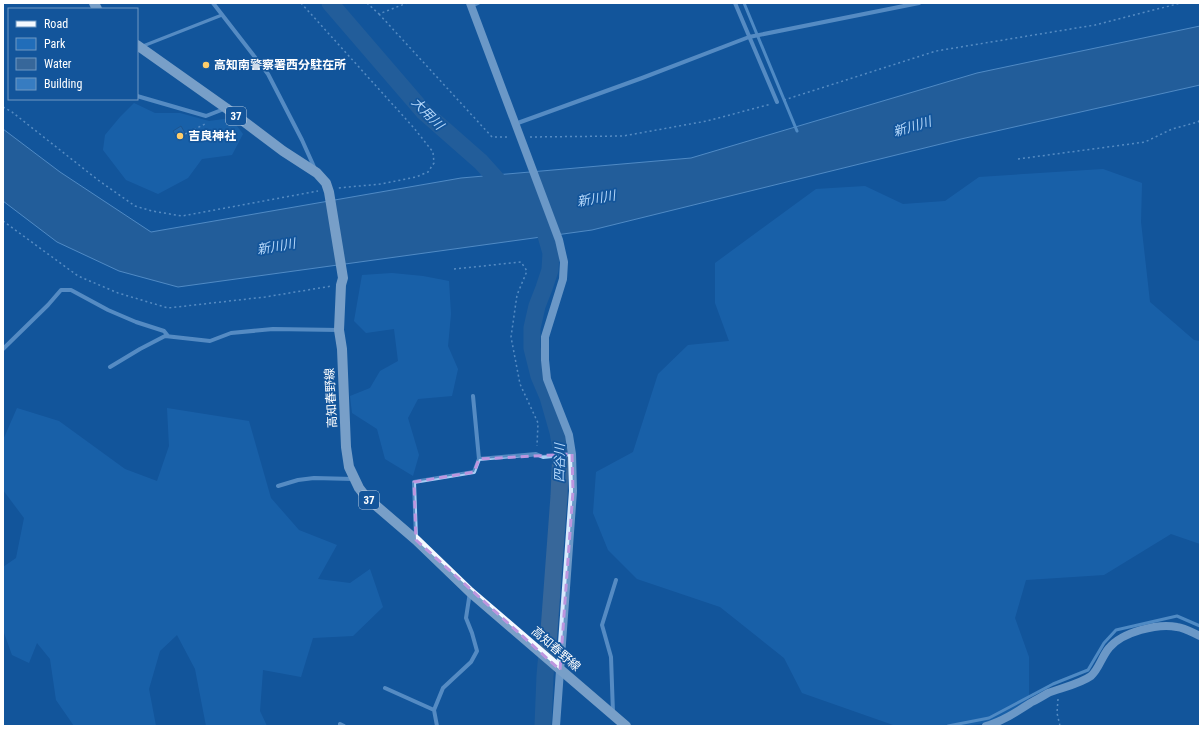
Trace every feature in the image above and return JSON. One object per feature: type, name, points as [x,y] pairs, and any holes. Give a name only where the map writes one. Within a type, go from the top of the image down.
[{"type":"main road","name":"高知春野線","points":[[138,46],[226,108],[283,151],[317,173],[326,183],[342,282],[339,330],[342,349],[346,447],[349,467],[359,488],[366,497],[416,540],[470,592],[626,726]]},
{"type":"street","points":[[213,3],[268,74],[317,173]]},
{"type":"street","points":[[735,3],[777,102]]},
{"type":"street","points":[[515,124],[750,37],[919,3]]},
{"type":"street","points":[[473,4],[515,124],[559,240],[564,262],[563,278],[545,337],[547,379],[569,435],[568,454],[573,491],[556,726]]},
{"type":"street","points":[[138,96],[206,116],[226,108]]},
{"type":"street","points":[[3,349],[48,305],[61,290],[71,290],[108,310],[136,322],[164,331],[168,336]]},
{"type":"street","points":[[110,367],[165,336],[210,341],[231,333],[273,329],[339,330]]},
{"type":"street","points":[[416,540],[414,482],[474,472],[479,459],[473,396]]},
{"type":"street","points":[[479,459],[536,454],[543,457],[568,454]]},
{"type":"street","points":[[278,486],[298,480],[314,478],[354,479]]},
{"type":"street","points":[[613,715],[611,657],[602,625],[616,580]]},
{"type":"street","points":[[437,726],[434,710],[443,688],[471,662],[477,652],[466,618],[470,592]]},
{"type":"street","points":[[986,726],[998,723],[1047,694],[1091,676],[1109,648],[1119,639],[1131,633],[1154,627],[1167,626],[1179,627],[1200,636]]},
{"type":"street","points":[[385,688],[434,710]]},
{"type":"lane","points":[[138,46],[222,15]]},
{"type":"path","points":[[3,107],[12,112],[98,180],[135,206],[152,211],[182,216],[328,190],[381,184],[416,177],[428,172],[434,163],[433,152],[414,128],[301,3]]},
{"type":"path","points":[[367,3],[492,137],[623,136],[707,121],[777,102]]},
{"type":"path","points":[[378,14],[407,3]]},
{"type":"path","points":[[788,98],[936,51],[1095,25],[1181,3]]},
{"type":"path","points":[[1018,160],[1145,142],[1172,129],[1198,122],[1200,120]]},
{"type":"path","points":[[3,221],[78,276],[118,293],[168,308],[265,297],[342,282]]},
{"type":"path","points":[[454,269],[521,262],[527,271],[517,295],[512,337],[520,384],[538,423],[536,454]]},
{"type":"path","points":[[1058,690],[1057,713],[1060,726]]},
{"type":"highlighted area","points":[[572,454],[573,491],[560,670],[416,540],[414,482],[474,472],[479,459]]},
{"type":"green space","points":[[134,103],[155,113],[180,113],[209,121],[231,118],[243,134],[232,155],[202,159],[188,178],[158,194],[126,180],[103,150],[105,135]]},
{"type":"green space","points":[[1103,169],[1142,183],[1141,222],[1150,302],[1194,340],[1200,341],[1200,544],[1171,534],[1104,575],[1026,580],[1015,618],[1029,657],[1029,699],[994,722],[964,726],[896,726],[802,693],[784,658],[720,607],[637,579],[608,550],[593,513],[596,472],[633,452],[658,374],[688,345],[729,341],[715,303],[715,263],[816,189],[865,186],[903,204],[945,201],[979,177]]},
{"type":"green space","points":[[392,273],[423,276],[449,281],[451,314],[448,346],[458,369],[452,396],[418,399],[408,418],[419,455],[413,476],[385,459],[377,429],[352,413],[350,396],[370,388],[380,371],[398,361],[394,329],[366,333],[354,321],[362,275]]},
{"type":"green space","points":[[17,408],[59,421],[125,469],[157,481],[169,446],[167,408],[249,421],[271,498],[299,530],[337,545],[318,579],[350,583],[370,569],[383,607],[353,636],[313,638],[301,677],[263,670],[260,711],[267,726],[206,726],[195,669],[177,635],[160,651],[149,689],[156,726],[74,726],[56,700],[50,659],[37,643],[29,663],[12,655],[3,630],[3,567],[16,558],[24,518],[3,490],[3,440]]},
{"type":"water","name":"新川川","points":[[1200,26],[1200,85],[961,139],[592,230],[178,287],[119,271],[57,242],[3,201],[3,129],[60,172],[151,232],[461,178],[691,158],[977,73]]},
{"type":"building","points":[[181,126],[185,133],[177,138],[173,131]]},
{"type":"waterway","name":"大用川","points":[[330,3],[423,111],[481,162],[508,192]]},
{"type":"waterway","points":[[744,3],[797,131]]},
{"type":"waterway","name":"四谷川","points":[[540,215],[551,253],[550,270],[537,306],[532,328],[532,348],[539,376],[548,397],[561,448],[559,496],[545,676],[543,726]]},
{"type":"waterway","points":[[948,726],[989,718],[1053,684],[1088,670],[1104,643],[1116,630],[1177,616],[1200,626]]},
{"type":"place","name":"高知南警察署西分駐在所","points":[[206,65]]},
{"type":"place","name":"吉良神社","points":[[180,136]]}]
